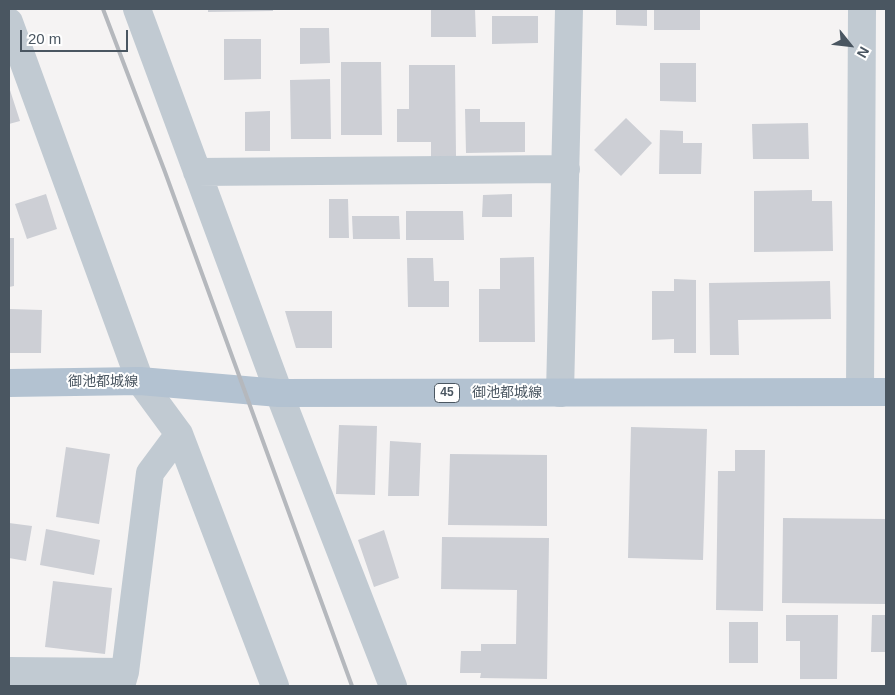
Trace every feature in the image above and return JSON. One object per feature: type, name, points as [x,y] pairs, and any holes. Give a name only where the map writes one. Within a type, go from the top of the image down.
[{"type":"main road","name":"御池都城線","points":[[9,383],[140,382],[279,393],[886,392]]},
{"type":"street","points":[[137,9],[279,393],[393,686]]},
{"type":"street","points":[[560,393],[569,9]]},
{"type":"street","points":[[860,392],[862,9]]},
{"type":"street","points":[[9,22],[140,382],[179,434],[275,686]]},
{"type":"street","points":[[197,172],[566,169]]},
{"type":"street","points":[[9,671],[123,679],[150,473],[179,434]]},
{"type":"building","points":[[208,9],[273,9],[273,11],[208,12]]},
{"type":"building","points":[[431,9],[475,9],[476,37],[431,37]]},
{"type":"building","points":[[616,9],[647,9],[647,26],[616,25]]},
{"type":"building","points":[[654,9],[700,9],[700,30],[654,30]]},
{"type":"building","points":[[492,16],[538,16],[538,43],[492,44]]},
{"type":"building","points":[[300,28],[329,28],[330,63],[300,64]]},
{"type":"building","points":[[224,39],[261,39],[261,79],[224,80]]},
{"type":"building","points":[[341,62],[381,62],[382,135],[341,135]]},
{"type":"building","points":[[660,63],[696,63],[696,102],[660,101]]},
{"type":"building","points":[[409,65],[455,65],[456,156],[431,157],[431,142],[397,142],[397,109],[409,109]]},
{"type":"building","points":[[330,79],[331,139],[291,139],[290,80]]},
{"type":"building","points":[[9,87],[20,121],[9,124]]},
{"type":"building","points":[[465,109],[480,109],[480,122],[525,122],[525,152],[466,153]]},
{"type":"building","points":[[270,111],[270,151],[245,151],[245,112]]},
{"type":"building","points":[[626,118],[652,143],[621,176],[594,150]]},
{"type":"building","points":[[808,123],[809,159],[753,159],[752,124]]},
{"type":"building","points":[[660,130],[683,131],[683,143],[702,143],[701,174],[659,174]]},
{"type":"building","points":[[812,190],[812,201],[832,201],[833,251],[754,252],[754,191]]},
{"type":"building","points":[[46,194],[57,229],[27,239],[15,204]]},
{"type":"building","points":[[512,194],[512,217],[482,217],[483,195]]},
{"type":"building","points":[[329,199],[348,199],[349,238],[329,238]]},
{"type":"building","points":[[406,211],[463,211],[464,240],[406,240]]},
{"type":"building","points":[[352,216],[399,216],[400,239],[353,239]]},
{"type":"building","points":[[9,238],[14,238],[14,286],[9,287]]},
{"type":"building","points":[[534,257],[535,342],[479,342],[479,289],[500,289],[500,258]]},
{"type":"building","points":[[407,258],[433,258],[434,281],[449,281],[449,307],[408,307]]},
{"type":"building","points":[[674,279],[696,280],[696,353],[674,353],[674,339],[652,340],[652,291],[674,291]]},
{"type":"building","points":[[830,281],[831,319],[738,320],[739,355],[710,355],[709,283]]},
{"type":"building","points":[[9,309],[42,310],[41,353],[9,353]]},
{"type":"building","points":[[285,311],[332,311],[332,348],[296,348]]},
{"type":"building","points":[[339,425],[377,426],[375,495],[336,494]]},
{"type":"building","points":[[631,427],[707,429],[703,560],[628,558]]},
{"type":"building","points":[[390,441],[421,443],[419,496],[388,496]]},
{"type":"building","points":[[66,447],[110,454],[99,524],[56,517]]},
{"type":"building","points":[[735,450],[765,450],[763,611],[716,610],[718,471],[735,471]]},
{"type":"building","points":[[450,454],[547,455],[547,526],[448,525]]},
{"type":"building","points":[[783,518],[886,519],[886,604],[782,603]]},
{"type":"building","points":[[9,523],[32,526],[26,561],[9,558]]},
{"type":"building","points":[[46,529],[100,540],[94,575],[40,565]]},
{"type":"building","points":[[384,530],[399,578],[374,587],[358,540]]},
{"type":"building","points":[[442,537],[549,538],[547,679],[480,678],[481,673],[460,673],[461,651],[481,651],[481,644],[516,644],[517,590],[441,589]]},
{"type":"building","points":[[53,581],[112,588],[105,654],[45,647]]},
{"type":"building","points":[[786,615],[838,615],[837,679],[800,679],[800,641],[786,641]]},
{"type":"building","points":[[872,615],[886,615],[886,652],[871,652]]},
{"type":"building","points":[[729,622],[758,622],[758,663],[729,663]]},
{"type":"railway","points":[[103,9],[165,172],[352,686]]}]
